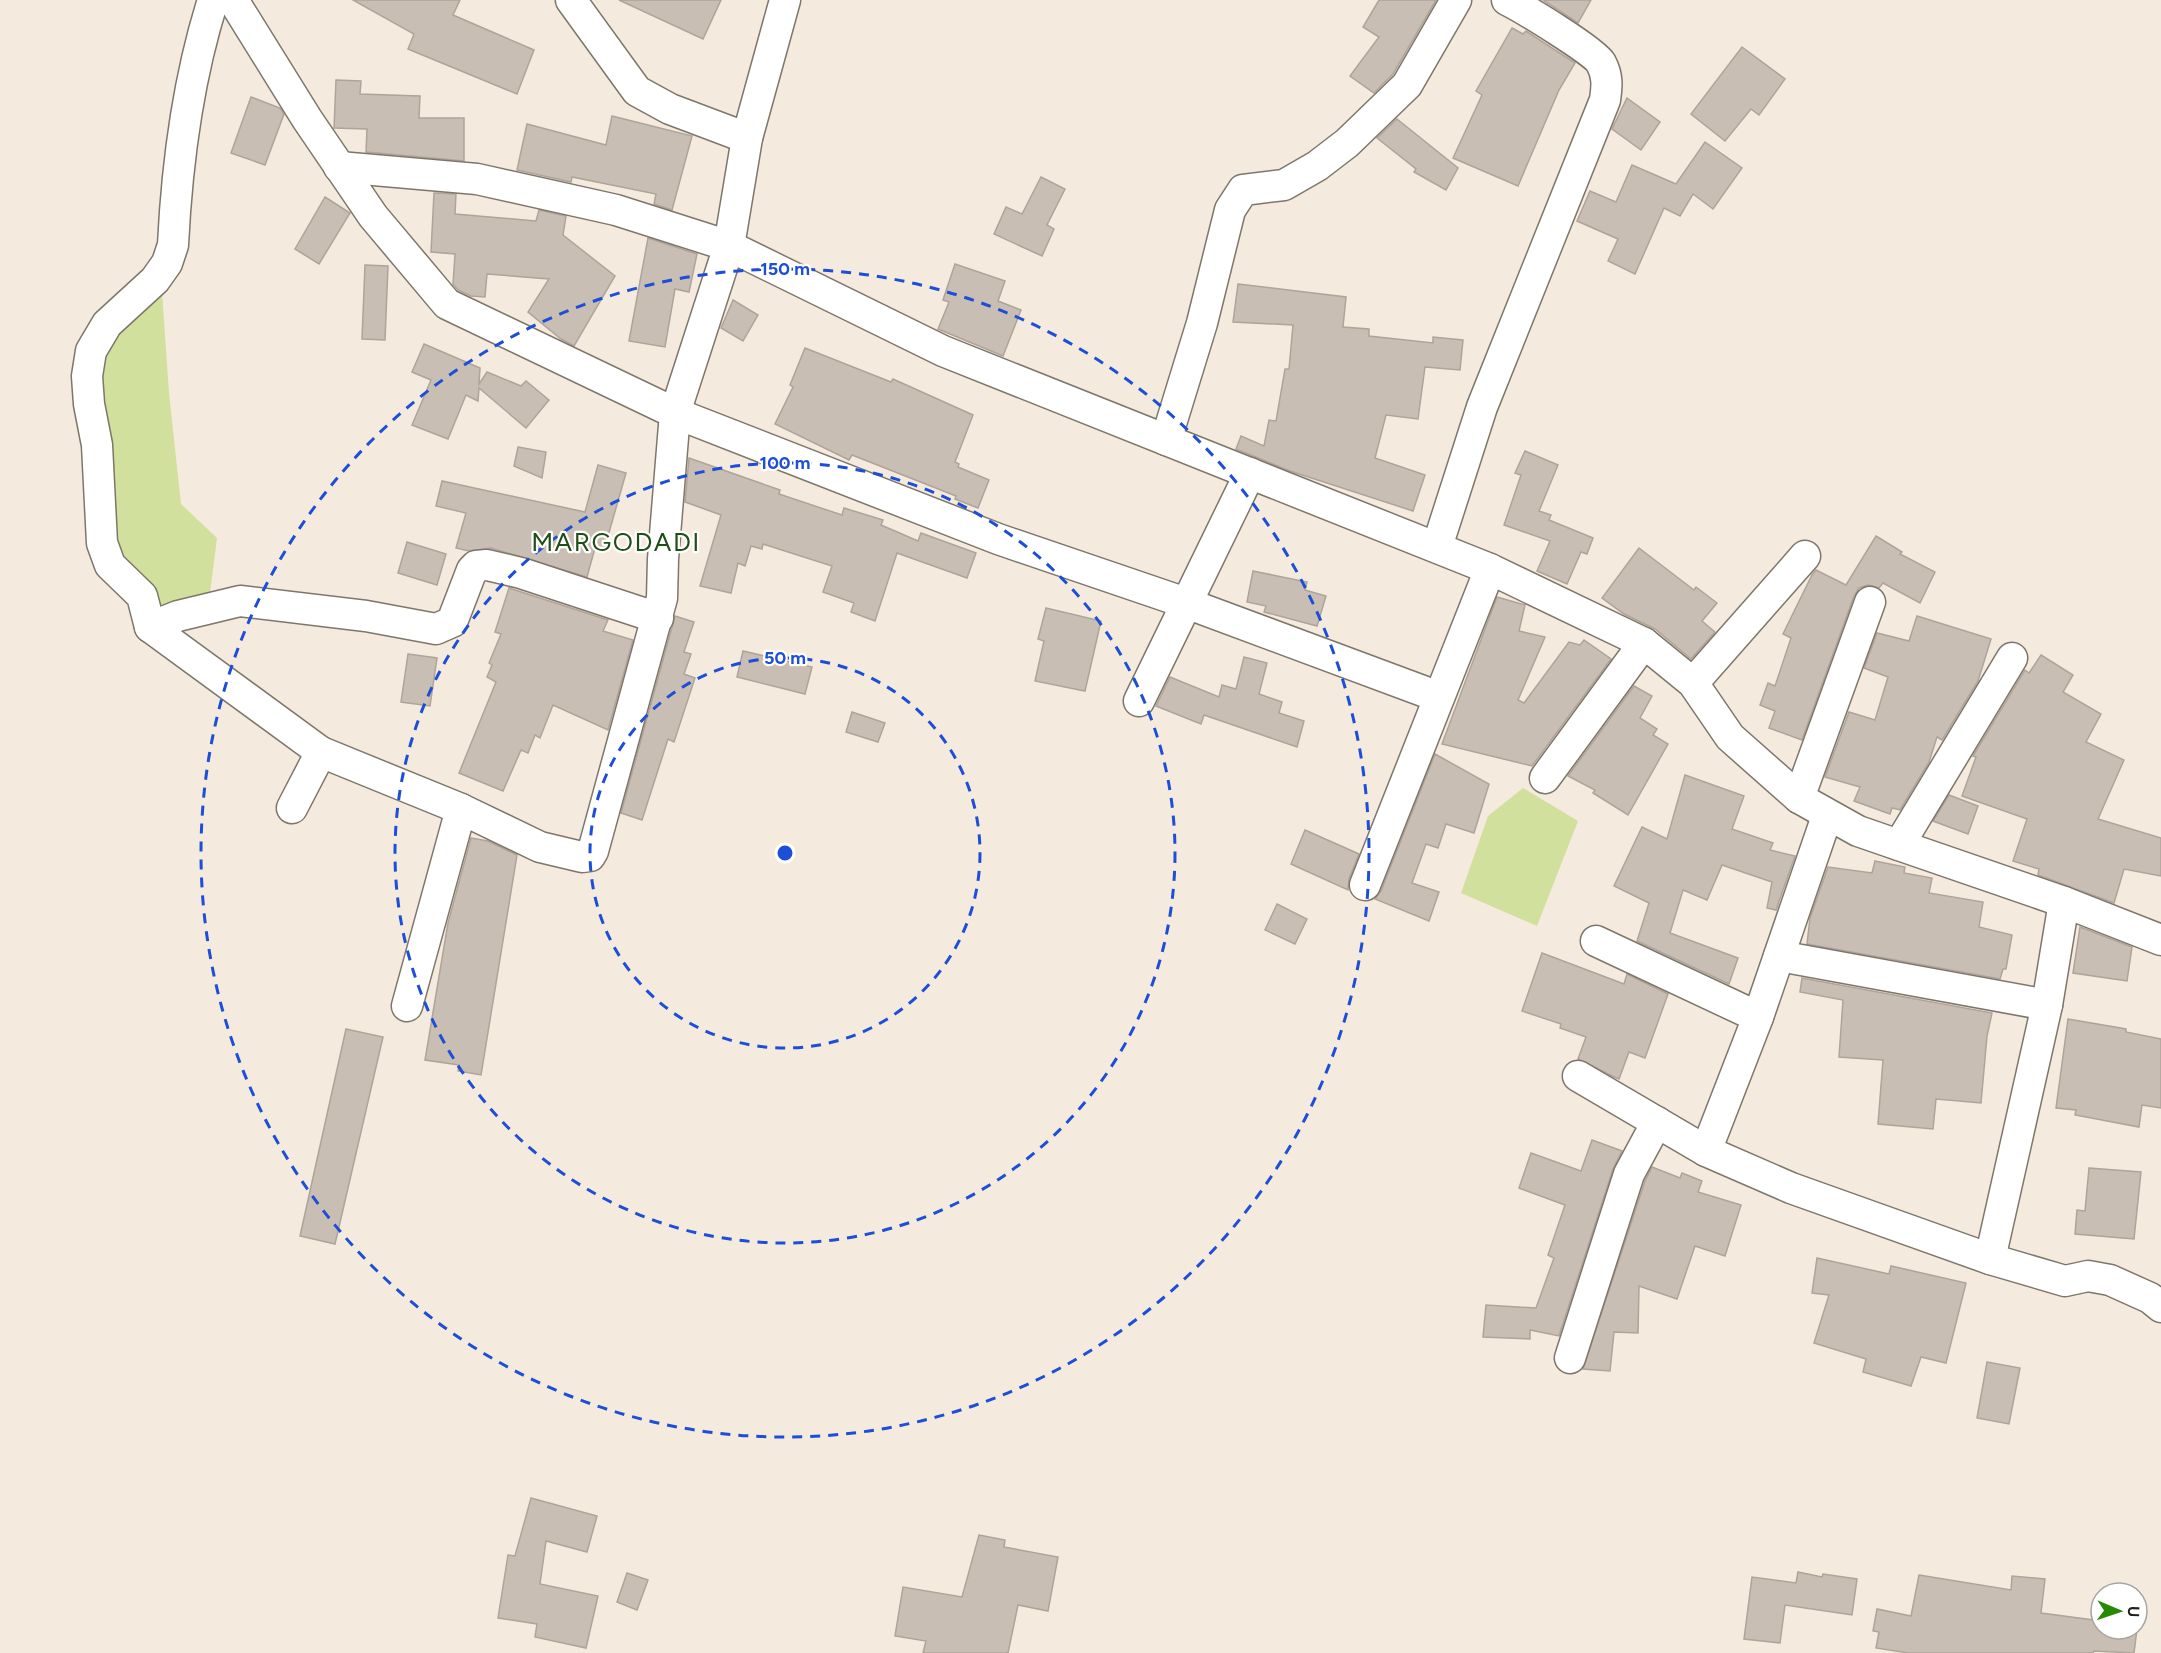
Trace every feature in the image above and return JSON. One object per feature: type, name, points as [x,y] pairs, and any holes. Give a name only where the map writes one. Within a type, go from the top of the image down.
[{"type":"street","points":[[213,0],[198,46],[185,121],[173,245],[167,263],[155,280],[107,324],[91,351],[87,376],[97,445],[102,543],[110,565],[142,596],[150,627],[321,752],[460,809],[540,847],[582,857],[590,856],[660,608],[675,413],[729,246],[747,138],[785,0]]},
{"type":"street","points":[[233,0],[339,167],[373,216],[447,304],[675,413],[998,539],[1186,603],[1439,697]]},
{"type":"street","points":[[571,0],[636,91],[670,109],[747,138]]},
{"type":"street","points":[[1166,440],[1202,323],[1230,210],[1243,190],[1284,185],[1317,166],[1347,143],[1407,85],[1456,0]]},
{"type":"street","points":[[1437,547],[1482,407],[1605,100],[1607,79],[1600,61],[1522,3]]},
{"type":"street","points":[[339,167],[477,179],[616,210],[729,246],[943,351],[1490,569],[1644,643],[1693,683],[1730,737],[1798,798],[1827,816],[1858,831],[2064,902],[2161,940]]},
{"type":"street","points":[[1138,701],[1250,473]]},
{"type":"street","points":[[1693,683],[1805,556]]},
{"type":"street","points":[[150,627],[178,616],[240,601],[366,616],[436,629],[452,622],[471,570],[476,566],[487,565],[660,608]]},
{"type":"street","points":[[1365,885],[1490,569]]},
{"type":"street","points":[[1798,798],[1870,602]]},
{"type":"street","points":[[1545,778],[1644,643]]},
{"type":"street","points":[[1899,845],[2012,658]]},
{"type":"street","points":[[292,808],[321,752]]},
{"type":"street","points":[[407,1006],[460,809]]},
{"type":"street","points":[[1706,1151],[1758,1017],[1827,816]]},
{"type":"street","points":[[1990,1259],[2047,1005],[2064,902]]},
{"type":"street","points":[[1596,941],[1758,1017]]},
{"type":"street","points":[[1779,956],[2047,1005]]},
{"type":"street","points":[[1578,1076],[1706,1151],[1791,1188],[1990,1259],[2065,1281],[2088,1276],[2110,1280],[2151,1298],[2161,1307]]},
{"type":"street","points":[[1570,1358],[1629,1174],[1657,1122]]},
{"type":"green space","points":[[162,292],[169,393],[181,504],[217,538],[209,601],[159,606],[116,551],[101,400],[104,356],[124,322]]},
{"type":"green space","points":[[1523,788],[1578,821],[1537,926],[1461,893],[1488,816]]},
{"type":"building","points":[[353,0],[460,0],[453,15],[534,50],[517,94],[408,49],[414,34]]},
{"type":"building","points":[[619,0],[721,0],[703,39]]},
{"type":"building","points":[[1379,0],[1436,0],[1393,74],[1374,93],[1350,76],[1379,37],[1363,27]]},
{"type":"building","points":[[1543,0],[1591,0],[1578,23]]},
{"type":"building","points":[[1512,28],[1523,34],[1526,31],[1575,63],[1559,90],[1518,186],[1453,158],[1482,95],[1476,91]]},
{"type":"building","points":[[1742,47],[1785,79],[1759,115],[1751,109],[1725,141],[1691,114]]},
{"type":"building","points":[[336,80],[361,81],[360,94],[420,96],[419,118],[464,118],[464,161],[366,152],[367,129],[334,128]]},
{"type":"building","points":[[251,97],[280,108],[284,114],[265,165],[231,153]]},
{"type":"building","points":[[1627,98],[1660,122],[1641,150],[1612,129]]},
{"type":"building","points":[[612,116],[692,136],[672,210],[654,204],[656,194],[572,177],[571,182],[517,170],[527,124],[606,145]]},
{"type":"building","points":[[1397,119],[1458,168],[1446,190],[1414,172],[1416,169],[1377,138]]},
{"type":"building","points":[[1705,142],[1742,168],[1713,209],[1693,194],[1680,216],[1664,208],[1635,274],[1608,261],[1618,239],[1577,221],[1590,191],[1616,202],[1632,165],[1676,184]]},
{"type":"building","points":[[1041,177],[1065,189],[1047,225],[1054,229],[1042,256],[994,234],[1006,207],[1022,214]]},
{"type":"building","points":[[434,193],[456,194],[455,214],[536,221],[539,210],[566,216],[563,235],[615,276],[574,346],[561,339],[528,312],[549,279],[487,274],[485,297],[471,296],[458,290],[453,284],[455,254],[431,252]]},
{"type":"building","points":[[325,197],[350,213],[319,264],[295,249]]},
{"type":"building","points":[[648,238],[697,254],[689,292],[675,289],[665,347],[629,341]]},
{"type":"building","points":[[955,264],[1005,281],[998,301],[1021,310],[1003,356],[938,329],[949,302],[943,300]]},
{"type":"building","points":[[365,265],[388,266],[385,340],[362,339]]},
{"type":"building","points":[[1238,284],[1346,297],[1343,327],[1369,329],[1369,336],[1433,343],[1433,337],[1463,340],[1460,370],[1425,367],[1418,419],[1386,415],[1375,458],[1425,475],[1413,511],[1290,471],[1236,449],[1241,436],[1264,446],[1269,420],[1276,421],[1285,369],[1289,369],[1293,325],[1233,322]]},
{"type":"building","points":[[733,300],[758,315],[743,341],[721,328]]},
{"type":"building","points":[[424,344],[480,368],[479,384],[487,372],[521,386],[526,381],[549,400],[526,428],[479,388],[478,401],[466,395],[448,439],[412,425],[431,380],[412,372]]},
{"type":"building","points":[[805,348],[891,382],[893,379],[973,415],[955,462],[959,464],[958,467],[989,480],[978,508],[955,499],[956,496],[852,455],[849,460],[775,424],[793,387],[790,385]]},
{"type":"building","points":[[518,447],[546,452],[542,478],[514,466]]},
{"type":"building","points":[[1525,451],[1558,465],[1539,511],[1551,515],[1549,520],[1593,538],[1587,554],[1581,552],[1567,584],[1537,571],[1550,541],[1504,525],[1521,475],[1515,473]]},
{"type":"building","points":[[689,458],[780,490],[779,494],[842,515],[844,508],[883,520],[881,525],[918,541],[921,533],[976,553],[967,578],[897,553],[875,621],[851,612],[854,603],[823,592],[832,566],[763,544],[762,549],[751,546],[745,566],[738,563],[731,593],[700,586],[721,515],[685,502]]},
{"type":"building","points":[[598,465],[626,473],[604,550],[595,548],[587,577],[491,548],[469,551],[456,548],[466,513],[436,506],[442,481],[585,512]]},
{"type":"building","points":[[1876,536],[1902,552],[1900,554],[1935,572],[1920,603],[1883,583],[1879,588],[1868,585],[1859,588],[1854,596],[1802,740],[1769,728],[1775,711],[1760,705],[1768,683],[1775,686],[1791,638],[1783,634],[1812,575],[1816,570],[1846,585]]},
{"type":"building","points":[[407,542],[446,554],[437,585],[398,573]]},
{"type":"building","points":[[1639,548],[1694,590],[1696,587],[1717,603],[1702,621],[1715,632],[1691,659],[1655,629],[1624,614],[1602,598]]},
{"type":"building","points":[[1253,571],[1307,582],[1305,590],[1326,596],[1317,626],[1264,612],[1266,606],[1247,602]]},
{"type":"building","points":[[509,588],[608,620],[603,631],[633,640],[608,730],[553,705],[540,738],[535,735],[528,753],[521,750],[503,791],[459,773],[496,682],[487,677],[492,665],[489,663],[501,634],[495,632]]},
{"type":"building","points":[[1497,597],[1525,605],[1519,631],[1545,637],[1518,700],[1524,703],[1569,642],[1580,645],[1584,640],[1611,659],[1532,766],[1442,744]]},
{"type":"building","points":[[1046,608],[1101,621],[1085,691],[1035,681],[1044,641],[1038,639]]},
{"type":"building","points":[[675,616],[694,622],[684,652],[691,654],[684,674],[695,678],[674,742],[668,739],[642,820],[621,813]]},
{"type":"building","points":[[1917,616],[1991,639],[1978,681],[1942,740],[1937,737],[1929,762],[1900,810],[1892,808],[1890,814],[1854,801],[1860,787],[1825,777],[1849,712],[1875,720],[1888,677],[1864,668],[1877,633],[1909,641]]},
{"type":"building","points":[[743,651],[812,667],[805,694],[737,677]]},
{"type":"building","points":[[408,654],[437,658],[430,706],[401,702]]},
{"type":"building","points":[[2041,655],[2073,675],[2063,692],[2101,714],[2086,742],[2124,760],[2098,819],[2161,838],[2161,876],[2124,869],[2114,903],[2038,875],[2039,869],[2013,861],[2027,819],[1962,796],[1976,757],[1973,756],[2025,670],[2029,673]]},
{"type":"building","points":[[1244,657],[1267,663],[1259,694],[1282,702],[1279,713],[1304,721],[1297,747],[1204,715],[1201,724],[1156,706],[1170,677],[1219,697],[1222,685],[1236,689]]},
{"type":"building","points":[[1634,686],[1652,696],[1640,718],[1657,729],[1653,735],[1668,744],[1628,815],[1593,793],[1595,790],[1568,776]]},
{"type":"building","points":[[852,712],[885,723],[878,742],[846,732]]},
{"type":"building","points":[[1435,754],[1489,784],[1474,833],[1446,824],[1438,848],[1426,844],[1412,883],[1439,892],[1429,921],[1375,899],[1381,891]]},
{"type":"building","points":[[1685,775],[1744,796],[1732,829],[1773,843],[1770,850],[1795,856],[1776,910],[1767,908],[1772,882],[1722,865],[1707,900],[1683,890],[1670,933],[1738,958],[1729,984],[1637,941],[1649,903],[1614,886],[1642,827],[1667,839]]},
{"type":"building","points":[[1949,795],[1978,806],[1968,834],[1933,821]]},
{"type":"building","points":[[1305,830],[1359,854],[1349,879],[1348,890],[1291,864]]},
{"type":"building","points":[[471,838],[488,841],[517,855],[481,1075],[458,1071],[459,1065],[425,1060],[448,923]]},
{"type":"building","points":[[1875,861],[1905,867],[1904,873],[1932,878],[1929,893],[1983,902],[1979,927],[2012,935],[2006,969],[2003,969],[2000,979],[1807,944],[1810,918],[1828,867],[1872,873]]},
{"type":"building","points":[[1277,904],[1307,919],[1295,944],[1265,930]]},
{"type":"building","points":[[2080,927],[2132,947],[2127,981],[2073,973]]},
{"type":"building","points":[[1542,953],[1624,984],[1627,974],[1668,994],[1645,1058],[1629,1052],[1619,1079],[1578,1059],[1586,1037],[1560,1028],[1561,1024],[1522,1011]]},
{"type":"building","points":[[1802,978],[1992,1013],[1987,1036],[1981,1103],[1936,1099],[1933,1129],[1878,1124],[1883,1060],[1839,1057],[1843,1000],[1800,992]]},
{"type":"building","points":[[2068,1019],[2126,1029],[2126,1032],[2161,1039],[2161,1108],[2142,1105],[2139,1127],[2075,1115],[2076,1110],[2056,1108]]},
{"type":"building","points":[[346,1029],[383,1037],[335,1244],[300,1236]]},
{"type":"building","points":[[1592,1140],[1622,1151],[1613,1169],[1559,1336],[1530,1330],[1530,1339],[1483,1337],[1486,1305],[1536,1308],[1554,1258],[1548,1255],[1565,1205],[1519,1188],[1531,1153],[1581,1171]]},
{"type":"building","points":[[1652,1167],[1680,1178],[1682,1173],[1702,1181],[1698,1192],[1741,1205],[1725,1256],[1695,1246],[1677,1299],[1639,1286],[1638,1333],[1614,1332],[1610,1371],[1583,1369],[1645,1181]]},
{"type":"building","points":[[2089,1168],[2141,1172],[2134,1239],[2075,1234],[2077,1210],[2085,1211]]},
{"type":"building","points":[[1817,1258],[1889,1274],[1891,1266],[1966,1283],[1946,1363],[1921,1357],[1911,1386],[1863,1372],[1866,1359],[1814,1343],[1829,1295],[1812,1293]]},
{"type":"building","points":[[1987,1362],[2020,1368],[2009,1424],[1977,1418]]},
{"type":"building","points":[[531,1498],[597,1516],[587,1552],[546,1541],[540,1584],[598,1596],[586,1648],[535,1637],[537,1624],[498,1618],[508,1555],[515,1556]]},
{"type":"building","points":[[979,1535],[1005,1540],[1004,1547],[1058,1557],[1048,1611],[1018,1605],[1008,1653],[923,1653],[926,1641],[895,1636],[903,1587],[962,1597]]},
{"type":"building","points":[[1798,1572],[1822,1577],[1823,1574],[1857,1579],[1852,1615],[1785,1605],[1780,1643],[1744,1639],[1752,1577],[1796,1583]]},
{"type":"building","points":[[627,1573],[648,1580],[637,1610],[617,1602]]},
{"type":"building","points":[[1919,1575],[2011,1590],[2012,1576],[2045,1579],[2041,1613],[2089,1619],[2089,1641],[2136,1641],[2134,1653],[2094,1651],[2093,1653],[1908,1653],[1876,1648],[1879,1632],[1873,1631],[1877,1609],[1911,1616]]},
{"type":"district","name":"MARGODADI","points":[[616,542]]}]
